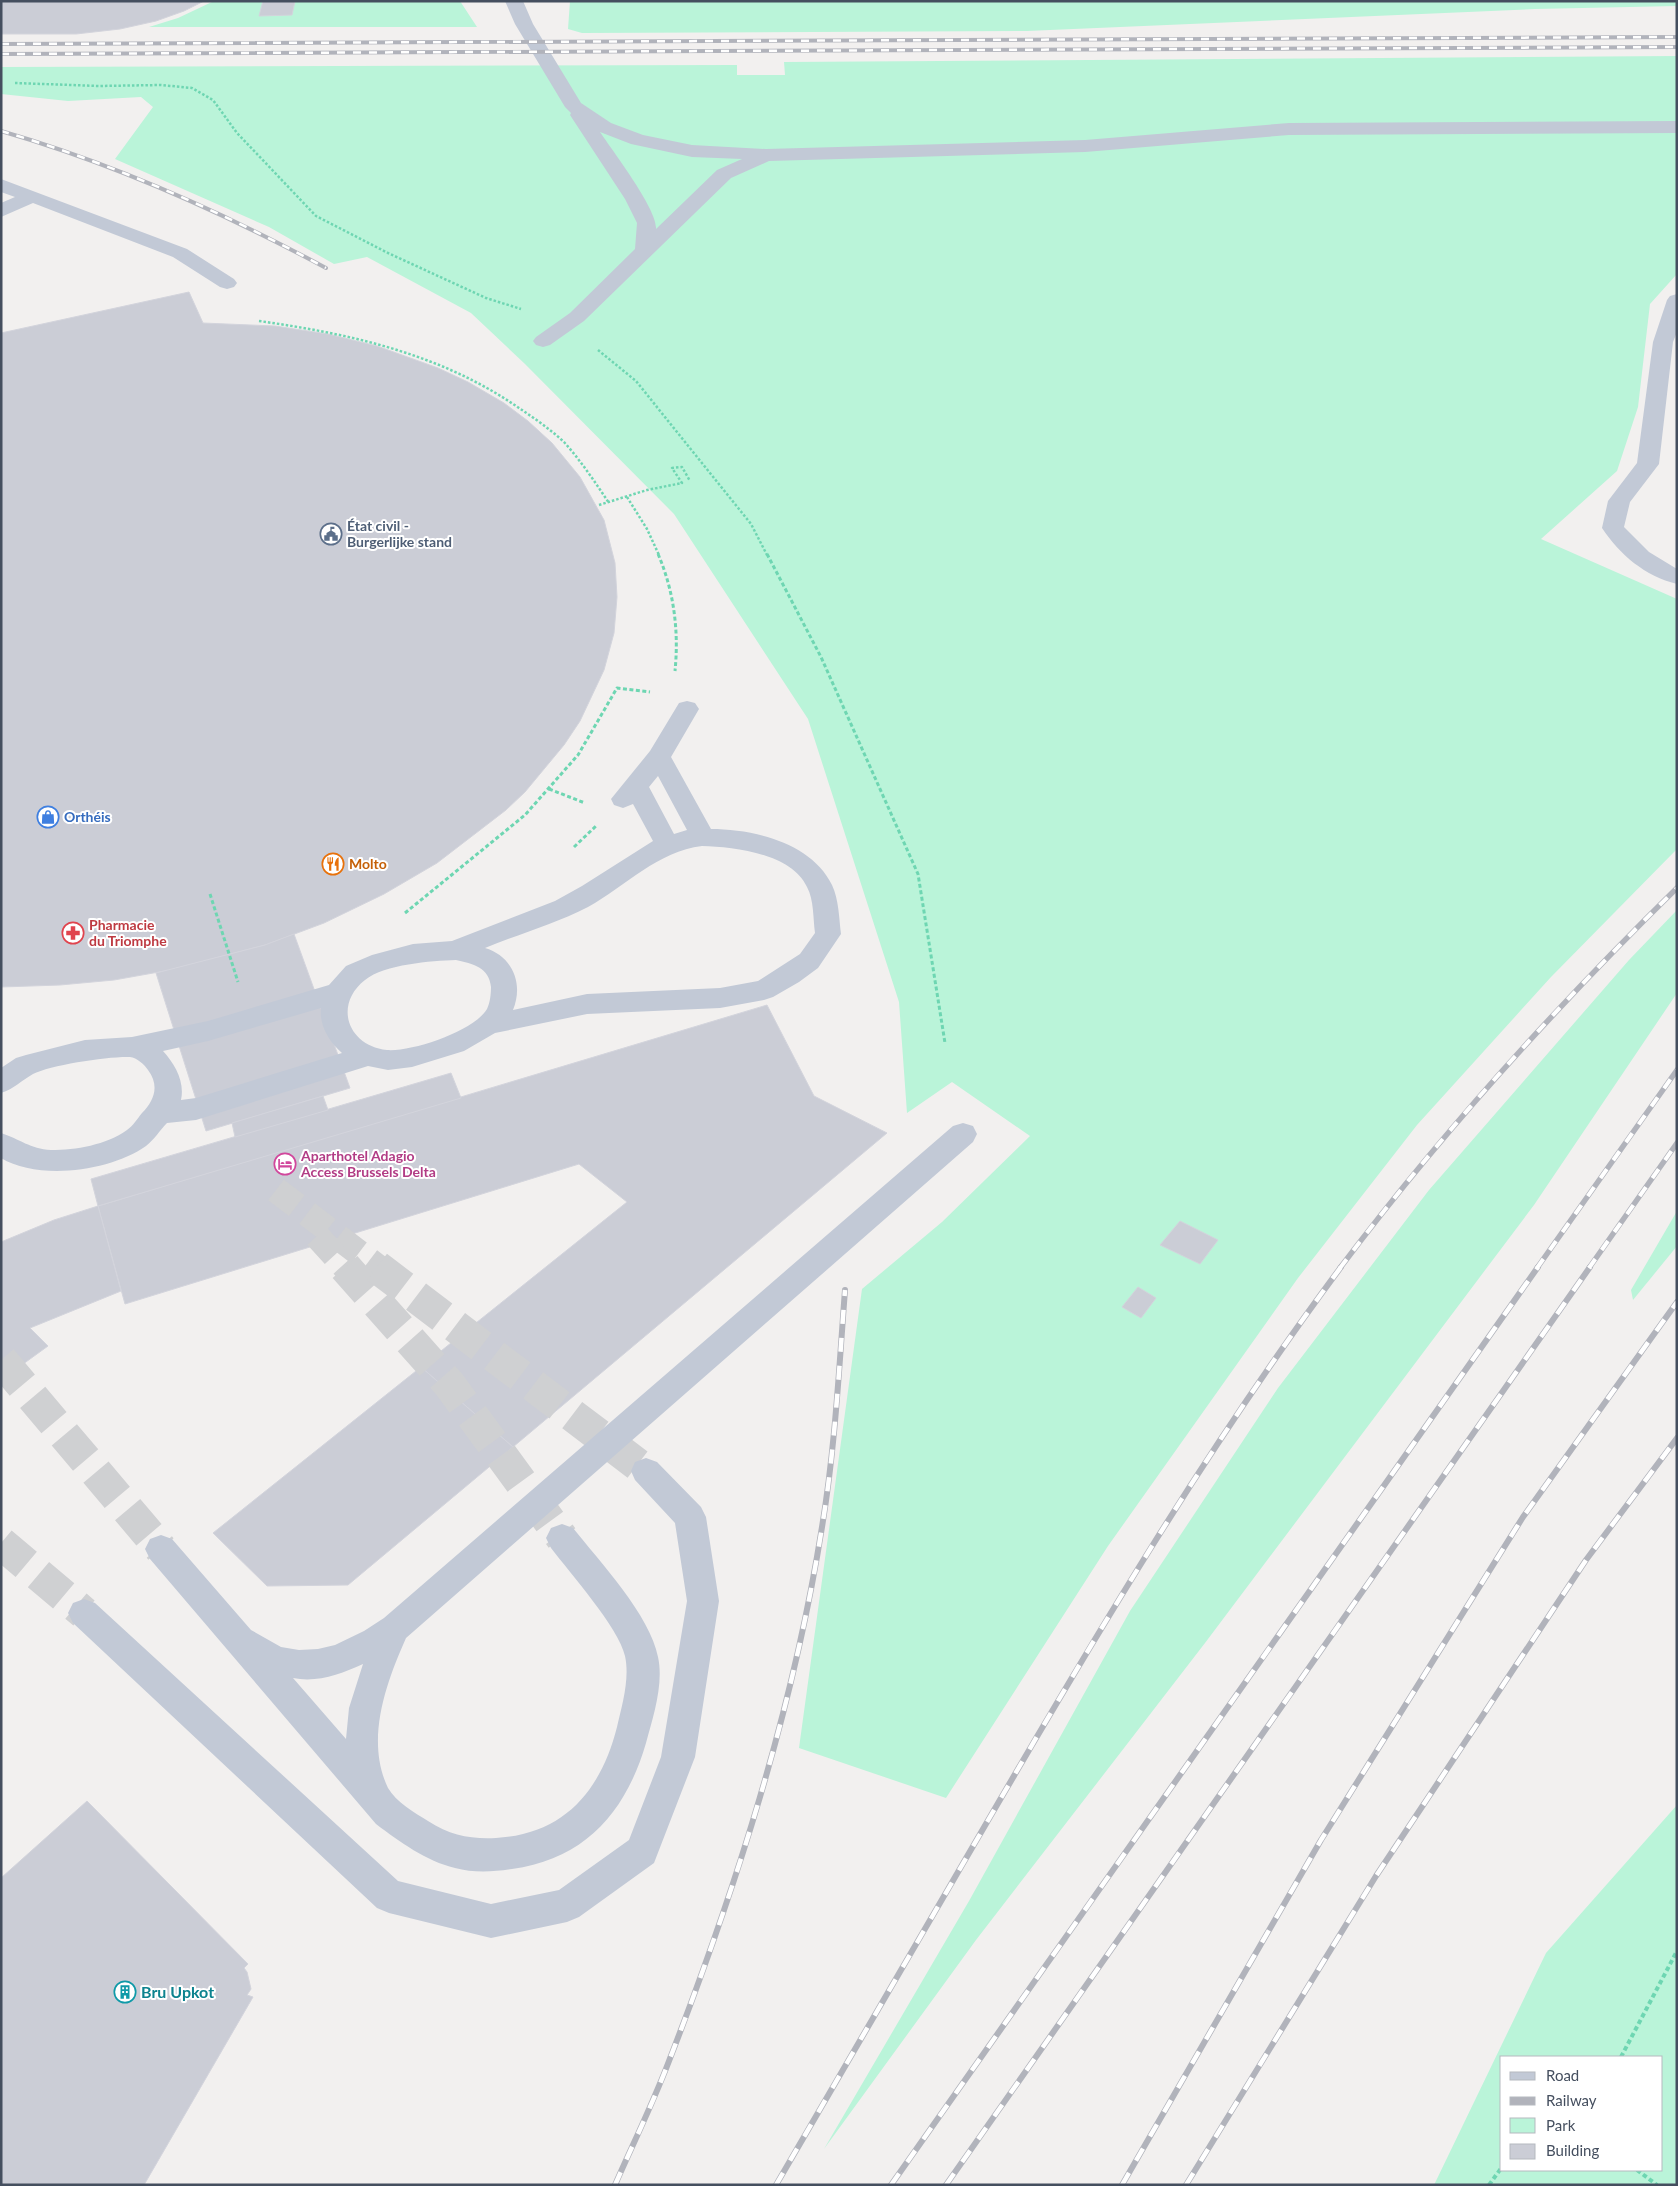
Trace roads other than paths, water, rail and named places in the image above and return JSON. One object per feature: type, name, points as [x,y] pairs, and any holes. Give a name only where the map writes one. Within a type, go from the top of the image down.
[{"type":"lane","points":[[514,1],[524,24],[574,107],[635,199],[647,223],[645,249]]},
{"type":"lane","points":[[574,107],[604,127],[638,140],[692,151],[766,154],[1085,146],[1289,130],[1677,127]]},
{"type":"lane","points":[[544,341],[577,317],[724,174],[766,154]]},
{"type":"lane","points":[[1,185],[180,253],[227,283]]},
{"type":"lane","points":[[1,211],[32,196]]},
{"type":"lane","points":[[1677,300],[1663,342],[1648,464],[1619,501],[1612,528],[1631,550],[1668,575],[1677,577]]},
{"type":"lane","points":[[668,846],[630,793],[660,758],[687,710]]},
{"type":"lane","points":[[660,758],[704,838]]},
{"type":"lane","points":[[704,838],[720,838],[762,845],[800,862],[817,879],[825,904],[828,934],[809,961],[764,990],[720,998],[587,1004],[488,1025],[444,1048],[410,1058],[388,1060],[367,1056],[355,1051],[342,1039],[335,1023],[332,1008],[337,993],[354,974],[388,958],[422,951],[456,950],[524,924],[578,900],[668,846],[687,839],[704,838]]},
{"type":"lane","points":[[456,950],[493,963],[502,976],[505,990],[502,1008],[488,1025]]},
{"type":"lane","points":[[1,1083],[26,1065],[85,1050],[132,1047],[208,1031],[337,993]]},
{"type":"lane","points":[[1,1144],[13,1153],[36,1160],[63,1160],[88,1157],[137,1138],[160,1113],[168,1100],[168,1086],[162,1066],[149,1054],[132,1047]]},
{"type":"lane","points":[[160,1113],[196,1109],[367,1056]]},
{"type":"lane","points":[[239,1640],[262,1655],[283,1662],[306,1665],[326,1664],[370,1646],[395,1628],[963,1134]]},
{"type":"lane","points":[[84,1614],[389,1896],[491,1921],[567,1905],[642,1851],[678,1757],[703,1601],[690,1517],[646,1471]]},
{"type":"lane","points":[[161,1549],[388,1813],[418,1835],[450,1850],[481,1856],[536,1850],[553,1843],[575,1828],[612,1789],[626,1756],[640,1702],[642,1657],[636,1641],[626,1624],[562,1538]]},
{"type":"lane","points":[[376,1799],[366,1776],[362,1749],[362,1727],[366,1700],[374,1672],[395,1628]]},
{"type":"tunnel","points":[[276,1190],[379,1268]]},
{"type":"tunnel","points":[[317,1236],[346,1268]]},
{"type":"tunnel","points":[[345,1267],[449,1384],[562,1538]]},
{"type":"tunnel","points":[[377,1267],[646,1471]]},
{"type":"tunnel","points":[[1,1360],[161,1549]]},
{"type":"tunnel","points":[[1,1543],[84,1613]]},
{"type":"railway","points":[[1,44],[1677,37]]},
{"type":"railway","points":[[1,54],[1677,47]]},
{"type":"railway","points":[[1,131],[85,158],[127,174],[208,209],[326,268]]},
{"type":"railway","points":[[1340,1268],[1419,1168],[1501,1072],[1588,978],[1677,888]]},
{"type":"railway","points":[[1537,1268],[1677,1070]]},
{"type":"railway","points":[[1589,1268],[1677,1143]]},
{"type":"railway","points":[[776,2185],[1110,1614],[1245,1403],[1341,1267]]},
{"type":"railway","points":[[891,2185],[1538,1267]]},
{"type":"railway","points":[[946,2185],[1590,1267]]},
{"type":"railway","points":[[615,2185],[669,2061],[694,1996],[739,1864],[779,1731],[810,1595],[822,1527],[836,1409],[845,1290]]},
{"type":"railway","points":[[1122,2185],[1321,1840],[1523,1517],[1677,1302]]},
{"type":"railway","points":[[1186,2185],[1376,1876],[1586,1560],[1677,1438]]},
{"type":"place","name":"État civil - Burgerlijke stand","points":[[331,534]]},
{"type":"place","name":"Orthéis","points":[[48,817]]},
{"type":"place","name":"Molto","points":[[333,864]]},
{"type":"place","name":"Pharmacie du Triomphe","points":[[73,933]]},
{"type":"place","name":"Aparthotel Adagio Access Brussels Delta","points":[[285,1164]]},
{"type":"place","name":"Bru Upkot","points":[[125,1992]]}]
